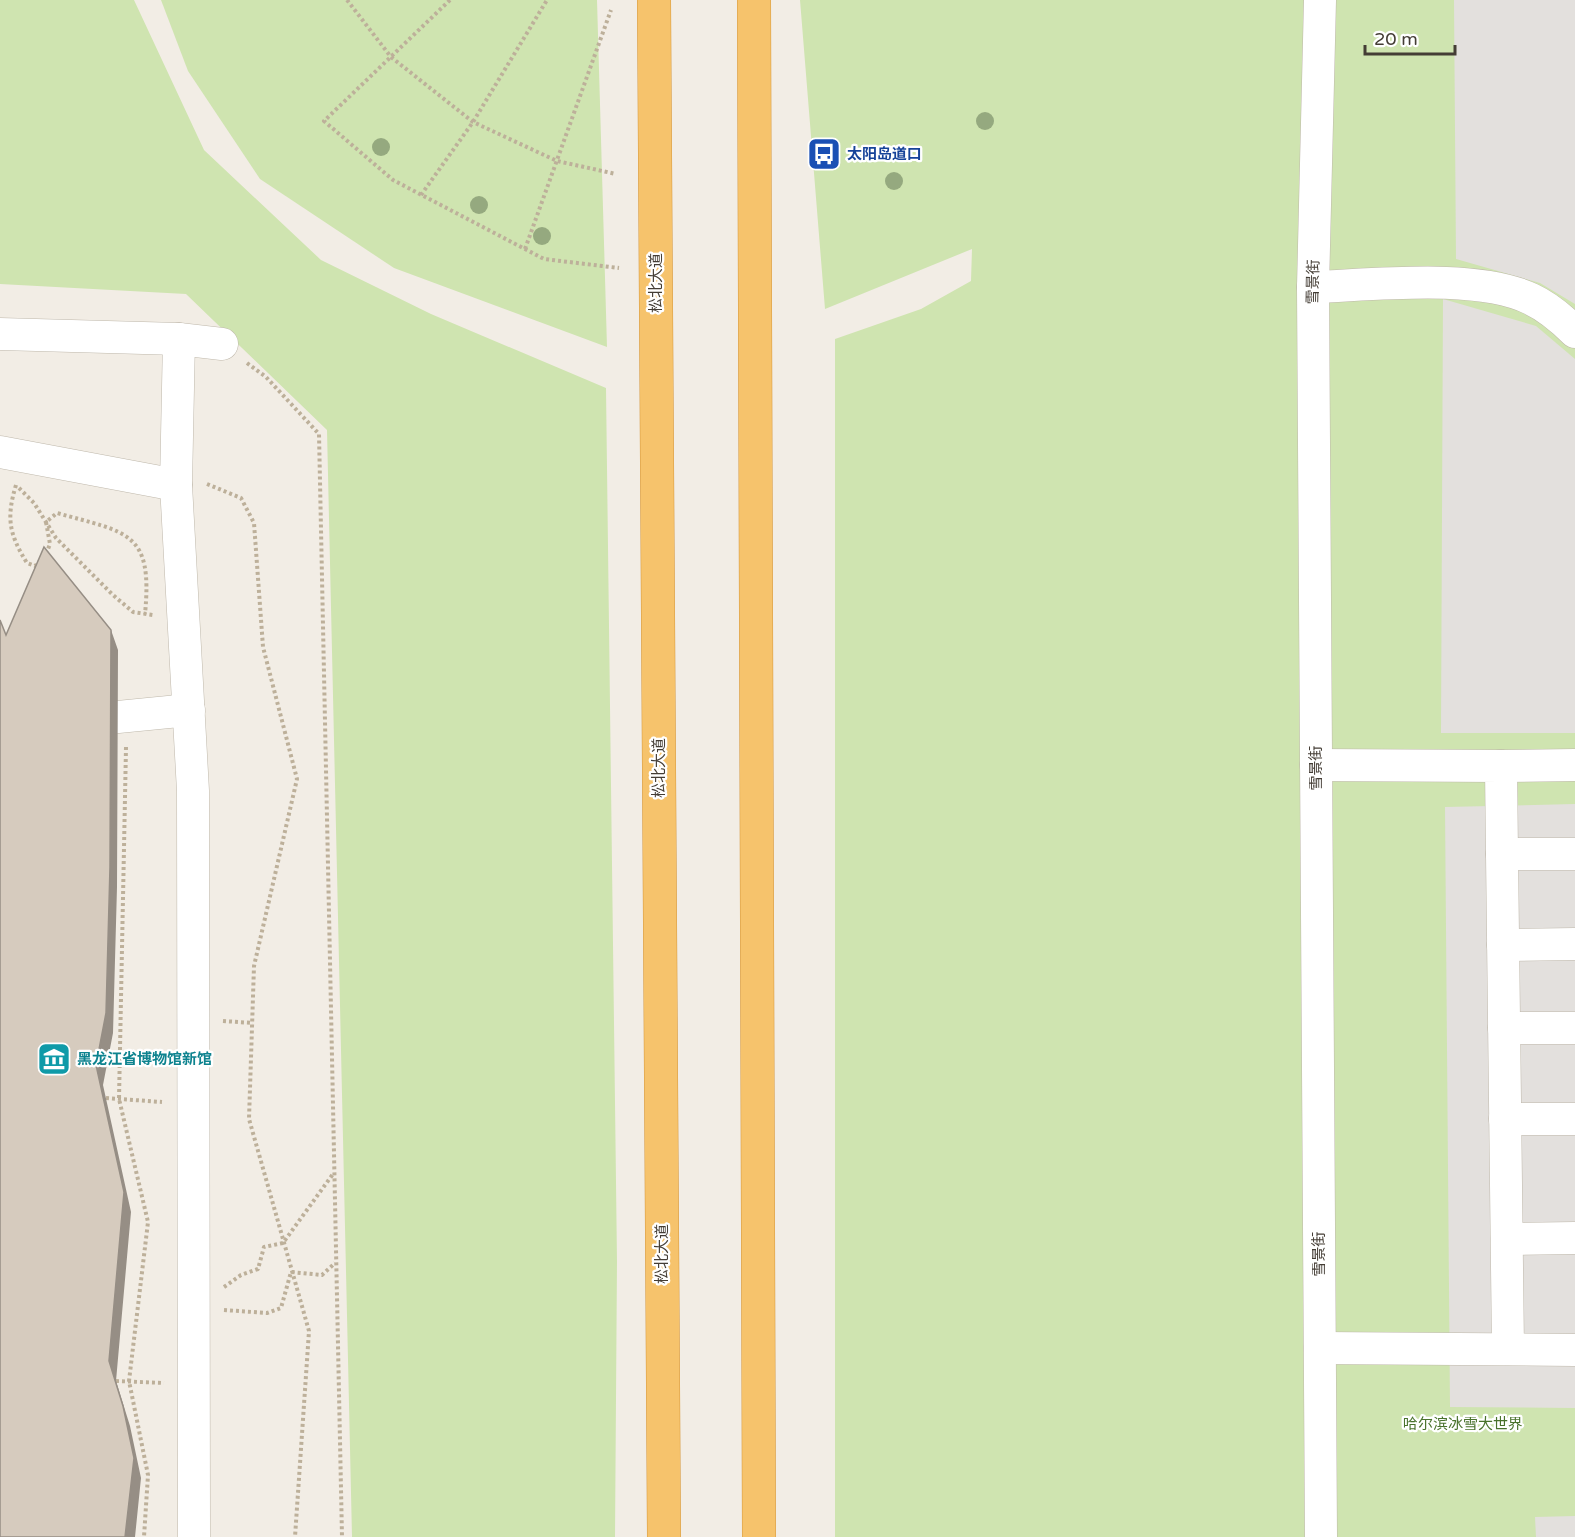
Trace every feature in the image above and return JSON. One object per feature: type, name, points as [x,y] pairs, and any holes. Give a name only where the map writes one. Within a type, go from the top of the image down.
[{"type":"highway","name":"松北大道","points":[[654,0],[664,1537]]},
{"type":"highway","points":[[753,0],[759,1537]]},
{"type":"street","name":"雪景街","points":[[1320,0],[1313,286],[1322,1537]]},
{"type":"street","points":[[1313,286],[1454,284],[1492,288],[1530,298],[1548,309],[1575,332]]},
{"type":"street","points":[[0,334],[179,339],[222,344]]},
{"type":"street","points":[[179,339],[176,485],[185,612],[193,791],[196,1105],[194,1537]]},
{"type":"street","points":[[0,452],[176,485]]},
{"type":"street","points":[[122,716],[189,710]]},
{"type":"street","points":[[1316,765],[1575,765]]},
{"type":"street","points":[[1501,766],[1508,1349]]},
{"type":"street","points":[[1502,854],[1575,854]]},
{"type":"street","points":[[1503,945],[1575,944]]},
{"type":"street","points":[[1504,1028],[1575,1028]]},
{"type":"street","points":[[1505,1119],[1575,1119]]},
{"type":"street","points":[[1507,1239],[1575,1238]]},
{"type":"street","points":[[1320,1348],[1575,1350]]},
{"type":"path","points":[[347,0],[391,57],[473,122],[557,161],[616,174]]},
{"type":"path","points":[[450,0],[324,121],[393,180],[544,260],[619,268]]},
{"type":"path","points":[[421,195],[473,122],[547,0]]},
{"type":"path","points":[[525,249],[611,10]]},
{"type":"path","points":[[222,344],[266,377],[319,434],[342,1537]]},
{"type":"path","points":[[46,522],[50,544],[45,556],[36,566],[27,563],[17,547],[8,512],[14,482],[34,503],[46,522],[56,538],[133,612],[145,614],[185,612]]},
{"type":"path","points":[[176,485],[206,483],[241,498],[254,523],[263,647],[297,778],[254,966],[249,1119],[309,1331],[295,1537]]},
{"type":"path","points":[[46,522],[57,513],[108,527],[135,542],[145,560],[147,588],[145,614]]},
{"type":"path","points":[[122,716],[119,1099],[148,1222],[129,1381],[148,1475],[144,1537]]},
{"type":"path","points":[[106,1098],[196,1105]]},
{"type":"path","points":[[195,1308],[240,1275],[258,1269],[264,1247],[283,1243],[334,1173]]},
{"type":"path","points":[[291,1272],[322,1275],[335,1263]]},
{"type":"path","points":[[195,1308],[267,1313],[281,1308],[291,1272]]},
{"type":"path","points":[[116,1381],[195,1385]]},
{"type":"green space","points":[[0,0],[134,0],[204,150],[321,260],[431,314],[606,388],[617,1261],[615,1537],[352,1537],[327,430],[186,294],[0,284]]},
{"type":"green space","points":[[161,0],[597,0],[607,347],[394,268],[260,179],[188,71]]},
{"type":"green space","name":"哈尔滨冰雪大世界","points":[[800,0],[1575,0],[1575,1537],[835,1537],[835,339],[921,309],[971,281],[972,249],[825,309]]},
{"type":"shaded area","points":[[1454,0],[1575,0],[1575,304],[1540,283],[1456,259]]},
{"type":"shaded area","points":[[1443,299],[1536,326],[1575,359],[1575,733],[1441,733]]},
{"type":"shaded area","points":[[1575,804],[1575,1408],[1450,1407],[1445,807]]},
{"type":"shaded area","points":[[1575,1516],[1575,1537],[1536,1537],[1535,1517]]},
{"type":"building","name":"黑龙江省博物馆新馆","points":[[44,547],[111,630],[110,867],[106,1013],[96,1065],[124,1192],[109,1361],[123,1406],[134,1458],[125,1537],[0,1537],[0,620],[6,635]]},
{"type":"place","name":"太阳岛道口","points":[[824,154]]},
{"type":"place","name":"黑龙江省博物馆新馆","points":[[54,1059]]}]
